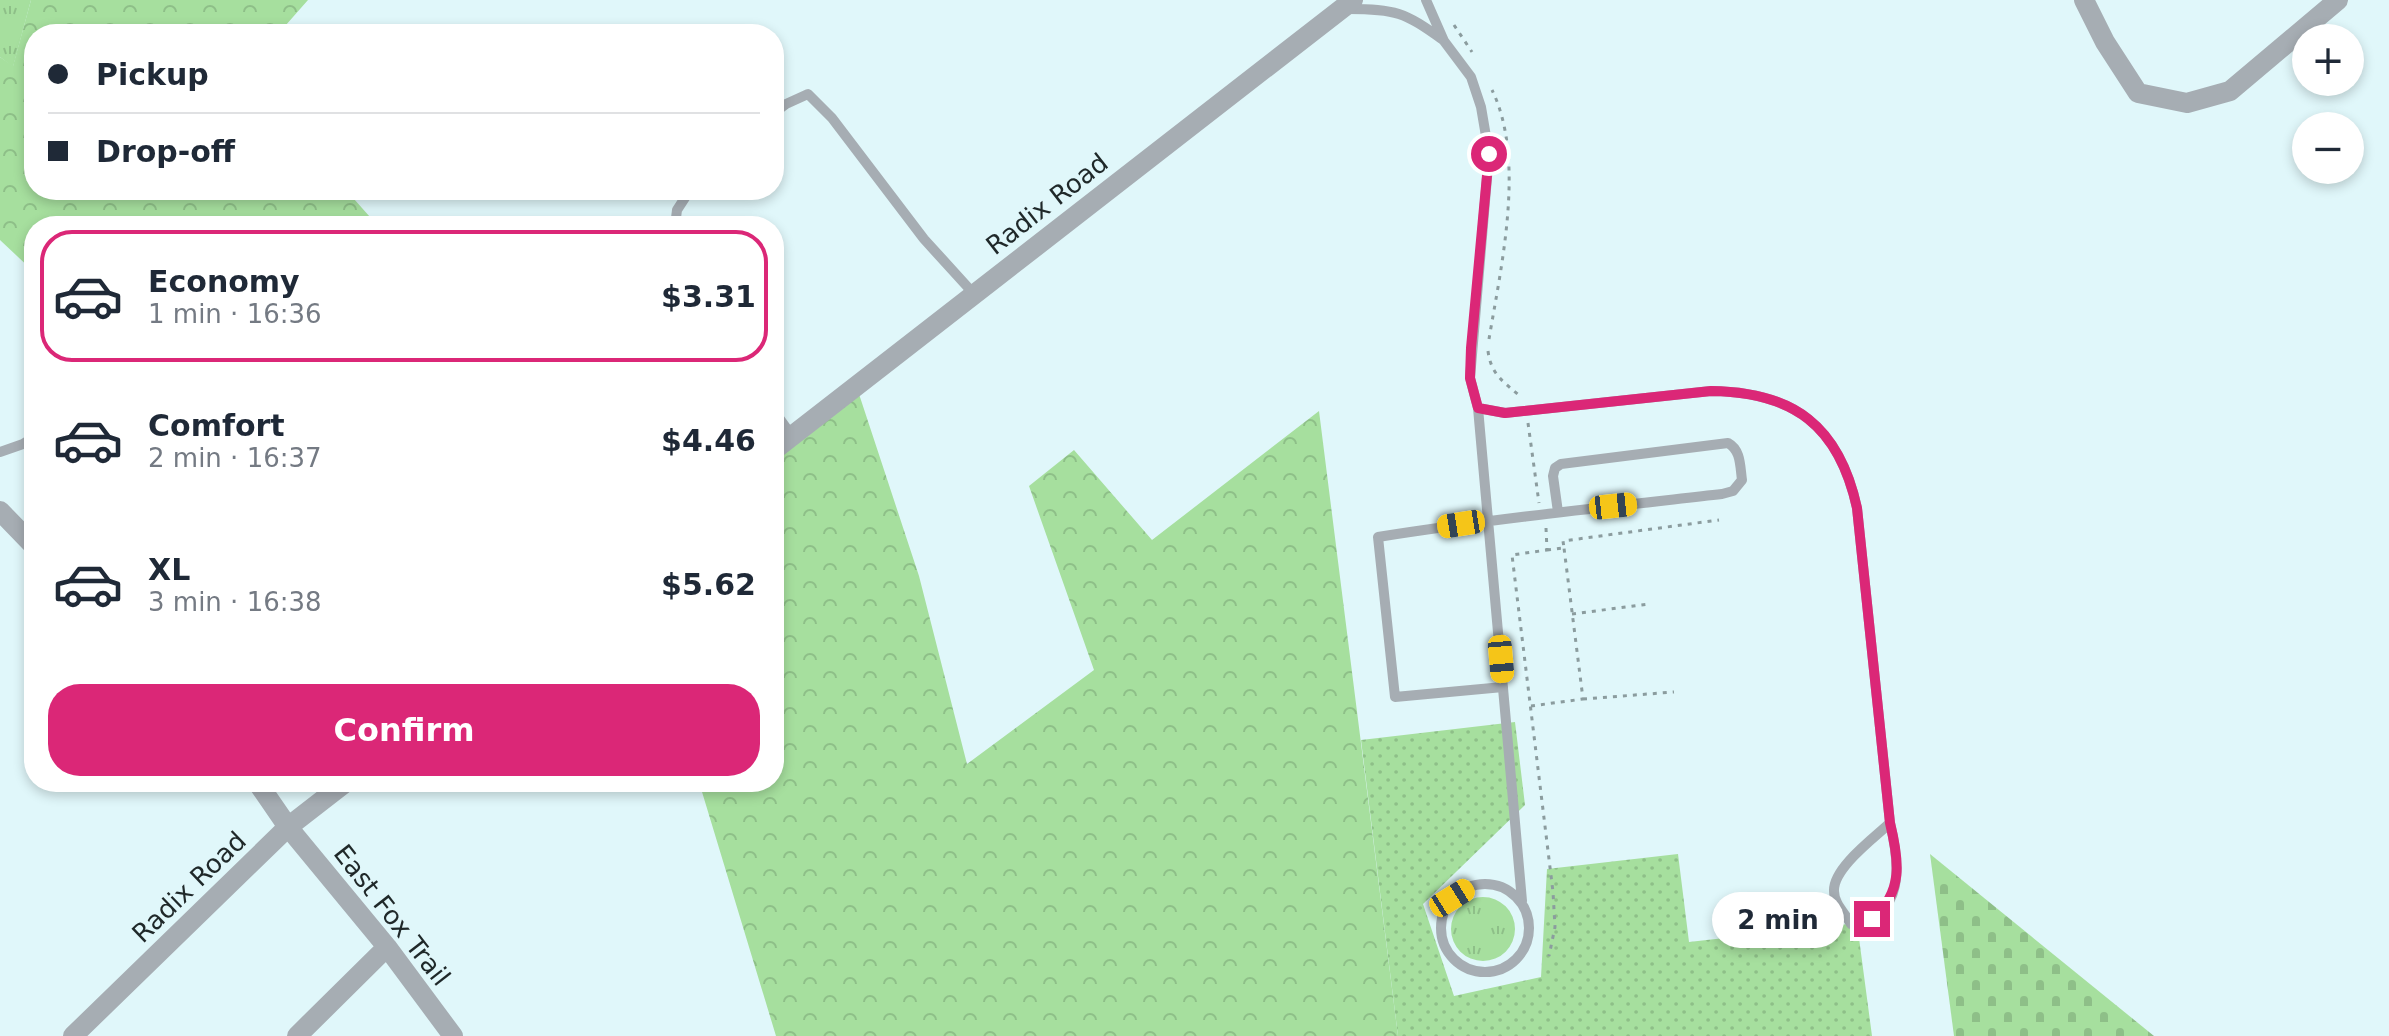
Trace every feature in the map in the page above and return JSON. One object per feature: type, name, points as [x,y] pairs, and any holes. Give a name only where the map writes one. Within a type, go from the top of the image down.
[{"type":"street","points":[[2084,0],[2105,42],[2138,93],[2187,103],[2230,91],[2338,0]]},
{"type":"street","name":"Radix Road","points":[[784,442],[1347,4]]},
{"type":"street","points":[[0,511],[24,536]]},
{"type":"street","name":"East Fox Trail","points":[[264,792],[453,1036]]},
{"type":"street","name":"Radix Road","points":[[73,1036],[288,827],[333,792]]},
{"type":"street","points":[[297,1036],[387,947]]},
{"type":"lane","points":[[1426,0],[1444,41],[1471,77],[1481,107],[1489,154],[1470,378],[1478,408],[1522,901],[1530,923],[1526,948],[1509,967],[1485,974],[1460,966],[1444,947],[1441,921],[1452,898],[1473,885],[1499,885],[1522,901]]},
{"type":"lane","points":[[1347,4],[1402,14],[1417,20],[1444,41]]},
{"type":"lane","points":[[784,106],[808,94],[832,118],[924,239],[974,294]]},
{"type":"lane","points":[[1478,408],[1505,413],[1711,391],[1739,392],[1780,402],[1817,425],[1842,459],[1851,480],[1857,508],[1890,823],[1898,855],[1896,883],[1886,908],[1872,919],[1851,924],[1845,912],[1838,907],[1833,889],[1838,876],[1851,859],[1890,823]]},
{"type":"lane","points":[[784,425],[792,436]]},
{"type":"lane","points":[[0,452],[24,443]]},
{"type":"lane","points":[[1503,687],[1395,697],[1378,537],[1489,520],[1722,494],[1733,491],[1742,480],[1738,454],[1735,447],[1728,443],[1561,464],[1555,468],[1553,476],[1558,512]]},
{"type":"path","points":[[1450,21],[1475,57]]},
{"type":"path","points":[[1490,87],[1499,108],[1507,151],[1509,190],[1508,232],[1488,352],[1494,372],[1525,402],[1539,504]]},
{"type":"path","points":[[1583,699],[1563,541],[1719,520]]},
{"type":"path","points":[[1546,524],[1547,550]]},
{"type":"path","points":[[1549,956],[1554,939],[1554,906],[1512,555],[1564,548]]},
{"type":"path","points":[[1572,614],[1649,604]]},
{"type":"path","points":[[1530,706],[1674,692]]},
{"type":"green space","points":[[0,0],[31,0],[13,67],[0,57]]},
{"type":"green space","points":[[31,0],[308,0],[287,24],[24,24]]},
{"type":"green space","points":[[24,26],[24,200],[355,200],[369,216],[24,216],[24,263],[0,240],[0,57],[13,66]]},
{"type":"green space","points":[[858,391],[919,576],[967,764],[1094,670],[1029,486],[1074,450],[1152,540],[1319,411],[1398,1036],[776,1036],[702,792],[784,792],[784,449]]},
{"type":"green space","points":[[1515,722],[1525,805],[1423,904],[1454,996],[1541,977],[1547,869],[1678,854],[1689,942],[1857,923],[1872,1036],[1398,1036],[1361,740]]},
{"type":"green space","points":[[1930,854],[2154,1036],[1954,1036]]},
{"type":"green space","points":[[1483,897],[1501,903],[1509,911],[1515,929],[1509,947],[1501,955],[1483,961],[1465,955],[1457,947],[1451,929],[1457,911],[1465,903]]},
{"type":"route","points":[[1489,154],[1471,348],[1470,378],[1478,408],[1505,413],[1711,391],[1739,392],[1759,395],[1800,412],[1817,425],[1842,459],[1851,480],[1857,508],[1890,823],[1898,855],[1896,883],[1886,908],[1872,919]]}]
